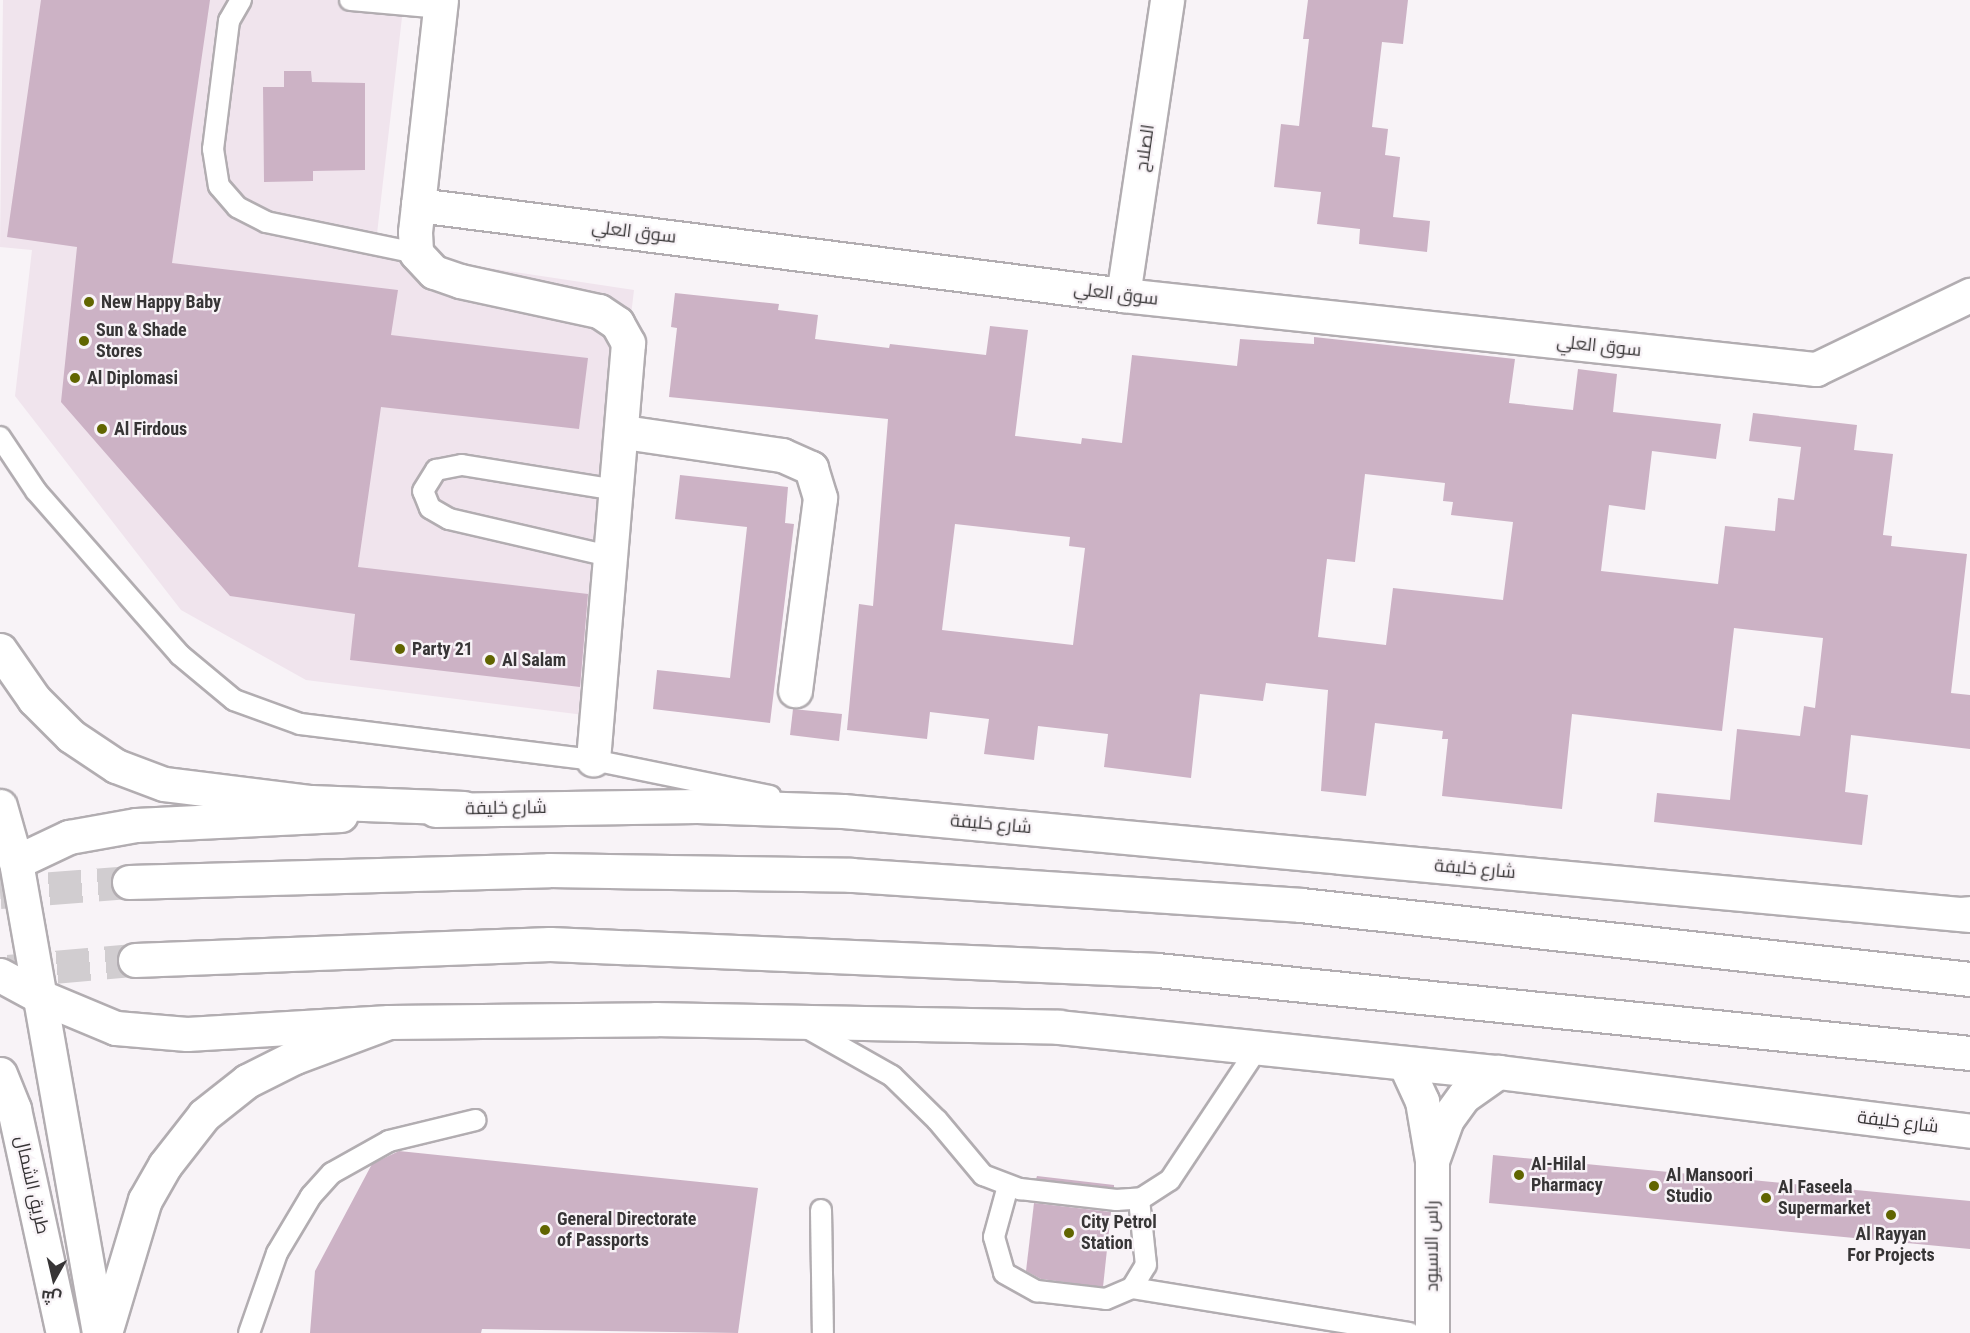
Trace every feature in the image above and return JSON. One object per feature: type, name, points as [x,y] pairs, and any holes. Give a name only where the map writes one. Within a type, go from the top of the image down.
[{"type":"street","name":"الصلاح","points":[[1123,295],[1167,0]]},
{"type":"street","points":[[441,4],[418,205],[416,253],[434,272],[599,311],[617,323],[628,343],[624,432],[609,556],[593,760]]},
{"type":"street","name":"سوق العلي","points":[[418,205],[1123,295],[1816,369],[1970,295]]},
{"type":"street","points":[[624,432],[782,455],[811,468],[820,498],[795,690]]},
{"type":"street","points":[[0,650],[34,699],[71,736],[116,766],[164,784],[311,802],[464,808]]},
{"type":"street","points":[[0,806],[8,870],[39,996],[99,1333]]},
{"type":"street","name":"شارع خليفة","points":[[8,870],[69,837],[136,825],[464,808],[697,806],[843,811],[1967,914]]},
{"type":"street","points":[[129,882],[549,870],[851,875],[1301,905],[1970,979]]},
{"type":"street","points":[[135,960],[550,944],[1133,969],[1970,1053]]},
{"type":"street","name":"شارع خليفة","points":[[0,975],[90,1021],[143,1032],[187,1034],[389,1022],[781,1019],[1059,1027],[1259,1046],[1405,1065],[1498,1072],[1970,1131]]},
{"type":"street","points":[[105,1333],[145,1200],[165,1165],[204,1115],[247,1081],[295,1057],[389,1022]]},
{"type":"street","name":"راس الاسيود","points":[[1405,1065],[1422,1101],[1432,1160],[1432,1333]]},
{"type":"street","name":"راس الاسيود","points":[[1432,1160],[1447,1119],[1464,1096],[1498,1072]]},
{"type":"street","name":"طريق الشمال","points":[[0,1074],[63,1333]]},
{"type":"lane","points":[[241,0],[229,21],[213,149],[219,186],[237,207],[266,222],[416,253]]},
{"type":"lane","points":[[350,0],[441,4]]},
{"type":"lane","points":[[0,436],[36,491],[180,655],[234,700],[300,724],[593,760],[843,811]]},
{"type":"lane","points":[[609,556],[449,519],[430,508],[423,491],[436,470],[462,465],[617,490]]},
{"type":"lane","points":[[781,1019],[839,1042],[892,1076],[937,1120],[971,1167],[1008,1186],[1116,1200],[1139,1199],[1170,1180],[1259,1046]]},
{"type":"lane","points":[[249,1333],[278,1253],[311,1196],[332,1173],[389,1141],[476,1120]]},
{"type":"lane","points":[[1008,1186],[995,1250],[1013,1282],[1036,1291],[1106,1299],[1132,1288],[1408,1333]]},
{"type":"lane","points":[[1132,1288],[1146,1265],[1139,1199]]},
{"type":"lane","points":[[820,1210],[823,1333]]},
{"type":"shaded area","points":[[3,0],[404,0],[375,251],[634,290],[584,715],[306,680],[181,610],[15,396],[32,250],[0,247]]},
{"type":"building","points":[[41,0],[210,0],[172,263],[398,290],[391,335],[588,358],[579,429],[381,407],[358,567],[588,594],[580,687],[350,660],[355,614],[230,596],[61,402],[77,247],[7,237]]},
{"type":"building","points":[[1308,0],[1408,0],[1403,44],[1382,42],[1372,127],[1388,129],[1385,155],[1400,157],[1393,217],[1430,221],[1427,252],[1359,244],[1360,229],[1317,224],[1321,192],[1274,187],[1281,124],[1299,126],[1309,39],[1303,39]]},
{"type":"building","points":[[284,71],[311,71],[312,82],[365,83],[365,170],[313,171],[313,181],[264,182],[263,87],[284,87]]},
{"type":"building","points":[[675,293],[779,304],[778,310],[818,315],[815,339],[889,348],[890,344],[986,355],[990,326],[1028,330],[1015,436],[1081,444],[1082,438],[1122,443],[1132,355],[1237,366],[1240,339],[1314,344],[1314,337],[1515,359],[1509,403],[1573,410],[1578,369],[1617,374],[1613,412],[1721,424],[1716,459],[1652,451],[1645,510],[1609,505],[1601,571],[1718,584],[1725,526],[1775,531],[1778,498],[1794,500],[1801,447],[1749,441],[1753,413],[1857,425],[1854,450],[1893,454],[1883,535],[1892,536],[1891,546],[1967,554],[1951,693],[1970,695],[1970,749],[1851,735],[1845,792],[1868,795],[1862,845],[1654,822],[1657,793],[1730,800],[1737,729],[1800,736],[1804,706],[1815,708],[1823,638],[1734,628],[1722,731],[1572,714],[1562,809],[1442,796],[1448,739],[1442,739],[1443,731],[1375,723],[1366,796],[1321,791],[1328,690],[1266,683],[1263,701],[1200,694],[1191,778],[1104,767],[1108,734],[1038,726],[1034,760],[984,754],[989,719],[930,712],[927,739],[847,730],[859,604],[873,606],[888,419],[669,397],[677,328],[671,327]],"holes":[[[1365,474],[1445,483],[1443,501],[1453,502],[1451,515],[1513,522],[1503,600],[1393,588],[1386,645],[1318,637],[1327,559],[1355,562]],[[955,524],[1070,537],[1069,546],[1085,548],[1073,645],[942,630]]]},
{"type":"building","points":[[680,475],[788,487],[785,523],[794,524],[770,723],[653,709],[657,670],[730,678],[747,527],[675,519]]},
{"type":"building","points":[[793,709],[842,714],[839,741],[790,735]]},
{"type":"building","name":"General Directorate of Passports","points":[[399,1151],[758,1188],[738,1333],[482,1329],[481,1333],[310,1333],[315,1271],[372,1164]]},
{"type":"building","points":[[1493,1155],[1970,1201],[1970,1249],[1489,1203]]},
{"type":"building","points":[[1037,1176],[1114,1185],[1114,1188],[1036,1179]]},
{"type":"building","name":"City Petrol Station","points":[[1034,1203],[1111,1212],[1103,1287],[1041,1279],[1026,1271]]},
{"type":"tunnel","points":[[0,892],[129,882]]},
{"type":"tunnel","points":[[8,971],[135,960]]},
{"type":"place","name":"New Happy Baby","points":[[89,302]]},
{"type":"place","name":"Sun & Shade Stores","points":[[84,341]]},
{"type":"place","name":"Al Diplomasi","points":[[75,378]]},
{"type":"place","name":"Al Firdous","points":[[102,429]]},
{"type":"place","name":"Party 21","points":[[400,649]]},
{"type":"place","name":"Al Salam","points":[[490,660]]},
{"type":"place","name":"Al-Hilal Pharmacy","points":[[1519,1175]]},
{"type":"place","name":"Al Mansoori Studio","points":[[1654,1186]]},
{"type":"place","name":"Al Faseela Supermarket","points":[[1766,1198]]},
{"type":"place","name":"Al Rayyan For Projects","points":[[1891,1215]]},
{"type":"place","name":"General Directorate of Passports","points":[[545,1230]]},
{"type":"place","name":"City Petrol Station","points":[[1069,1233]]}]
